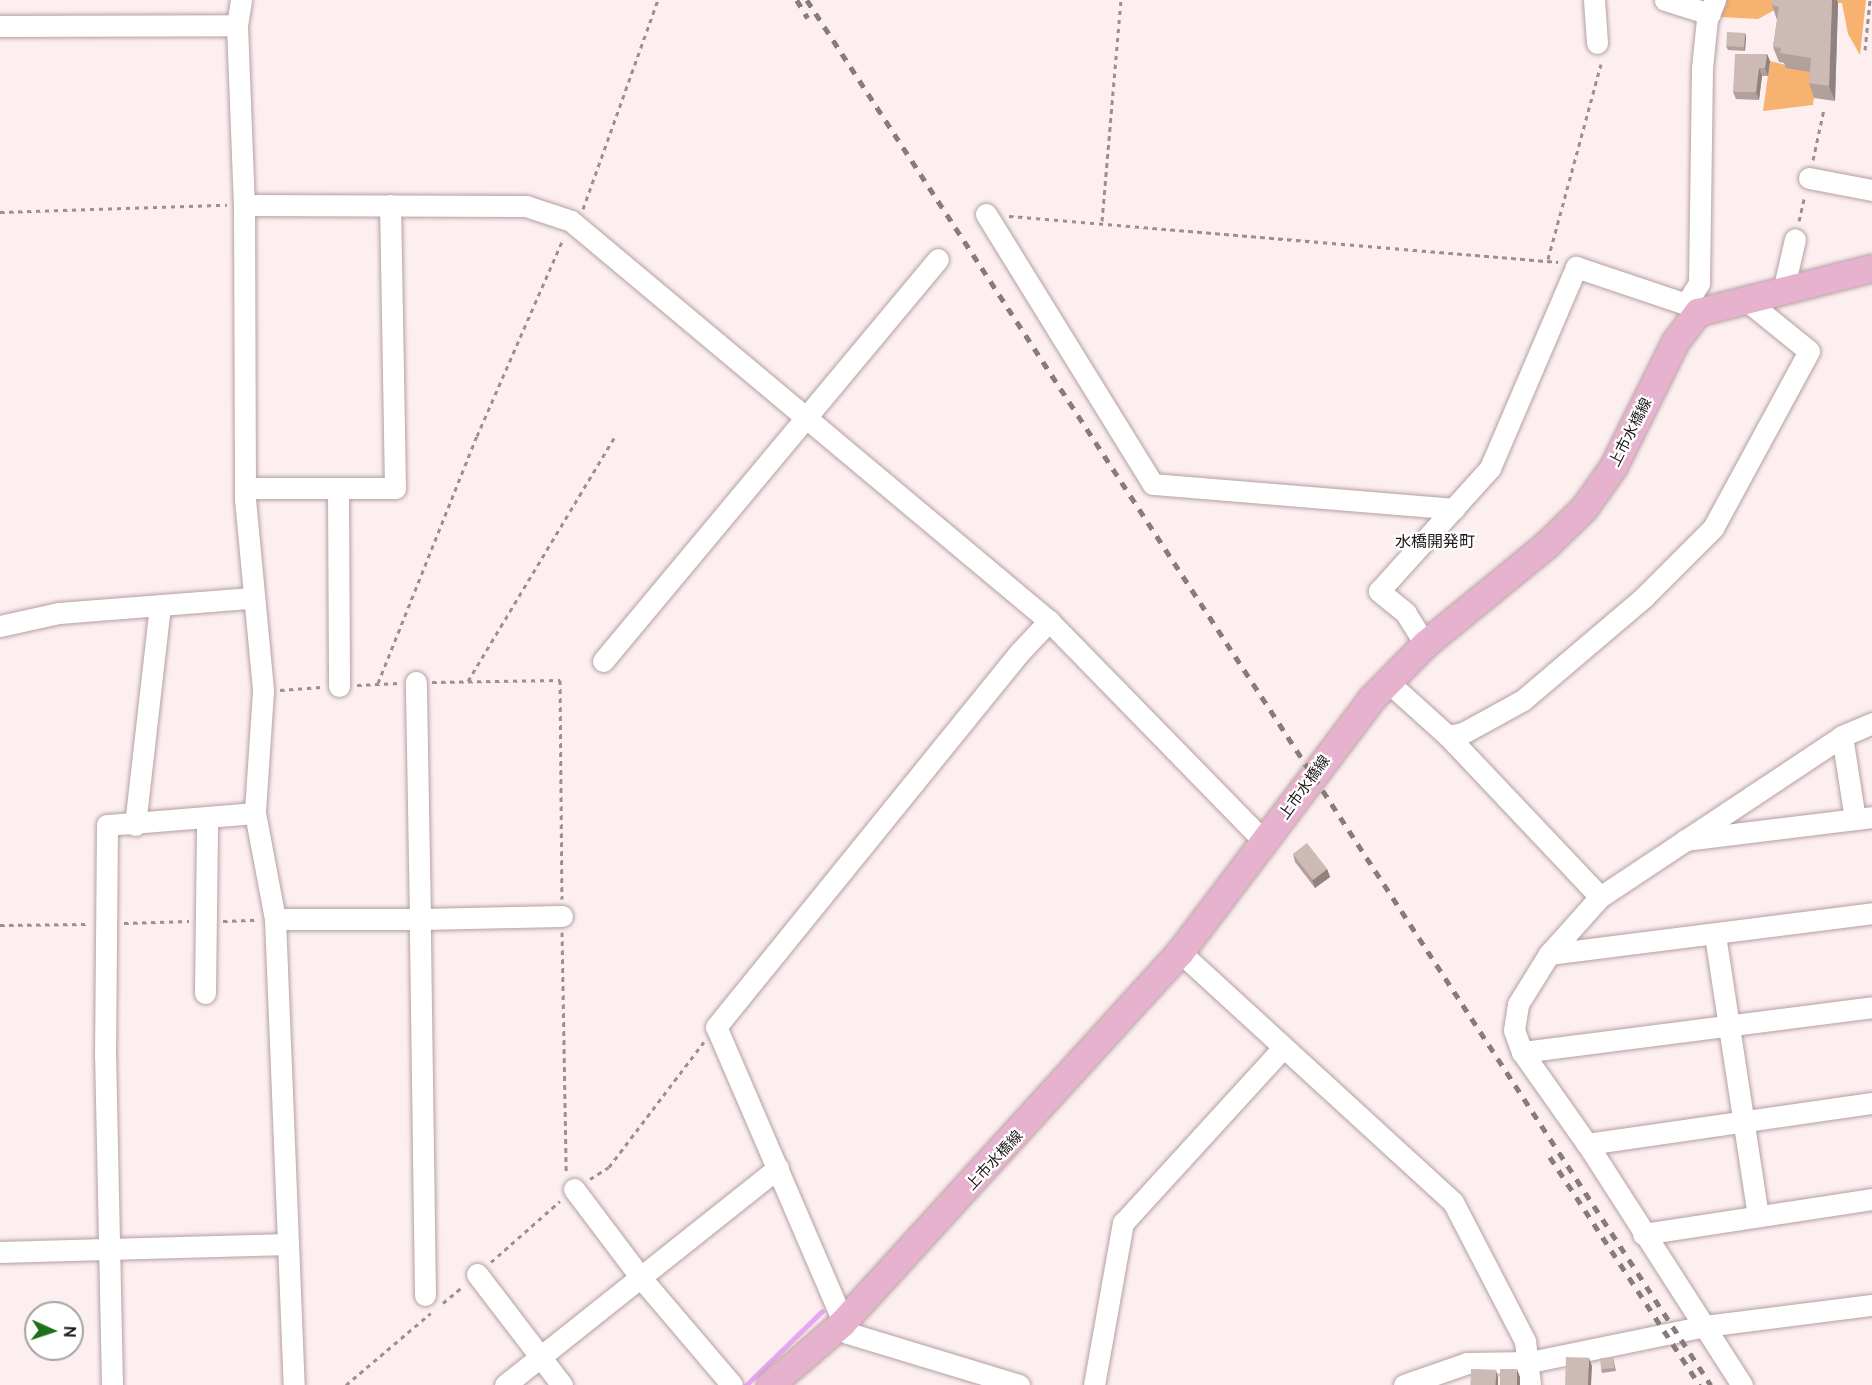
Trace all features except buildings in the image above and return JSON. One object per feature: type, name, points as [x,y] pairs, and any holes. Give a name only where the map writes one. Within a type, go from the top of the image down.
[{"type":"main road","points":[[1692,308],[1746,300],[1872,268]]},
{"type":"main road","name":"上市水橋線","points":[[770,1385],[841,1323],[1180,952],[1265,842],[1306,781],[1388,682],[1425,644],[1546,545],[1584,508],[1613,466],[1692,308]]},
{"type":"street","points":[[241,0],[237,25],[244,205],[245,488],[251,598],[263,691],[255,813],[275,919],[294,1385]]},
{"type":"street","points":[[1594,0],[1597,44]]},
{"type":"street","points":[[1425,644],[1406,613],[1379,591],[1490,468],[1576,267],[1692,308],[1699,283],[1702,68],[1712,7],[1665,0]]},
{"type":"street","points":[[0,26],[237,25]]},
{"type":"street","points":[[1809,178],[1872,190]]},
{"type":"street","points":[[244,205],[526,206],[571,220],[1049,621],[1265,842]]},
{"type":"street","points":[[245,488],[395,488],[390,205]]},
{"type":"street","points":[[986,214],[1153,484],[1454,509]]},
{"type":"street","points":[[1783,291],[1795,239]]},
{"type":"street","points":[[603,661],[938,259]]},
{"type":"street","points":[[1448,736],[1463,733],[1523,699],[1644,597],[1713,528],[1809,351],[1746,300]]},
{"type":"street","points":[[338,488],[339,686]]},
{"type":"street","points":[[0,626],[59,614],[251,598]]},
{"type":"street","points":[[135,825],[160,605]]},
{"type":"street","points":[[1019,1385],[848,1333],[841,1323],[778,1168],[716,1027],[1019,653],[1049,621]]},
{"type":"street","points":[[416,682],[425,1295]]},
{"type":"street","points":[[1388,682],[1448,736],[1600,897]]},
{"type":"street","points":[[1742,1385],[1587,1144],[1522,1053],[1514,1030],[1518,1004],[1549,954],[1600,897],[1680,840],[1842,736],[1872,723]]},
{"type":"street","points":[[1680,840],[1863,818],[1842,736]]},
{"type":"street","points":[[111,1385],[105,924],[107,825],[135,825],[255,813]]},
{"type":"street","points":[[205,993],[204,921],[207,818]]},
{"type":"street","points":[[1549,954],[1715,935],[1872,913]]},
{"type":"street","points":[[275,919],[420,920],[562,916]]},
{"type":"street","points":[[1715,935],[1758,1216]]},
{"type":"street","points":[[1180,952],[1282,1048],[1453,1202],[1525,1341],[1530,1362],[1530,1385]]},
{"type":"street","points":[[1522,1053],[1872,1007]]},
{"type":"street","points":[[1094,1385],[1123,1223],[1282,1048]]},
{"type":"street","points":[[1587,1144],[1872,1103]]},
{"type":"street","points":[[505,1385],[778,1168]]},
{"type":"street","points":[[574,1189],[641,1278],[732,1385]]},
{"type":"street","points":[[1643,1234],[1872,1199]]},
{"type":"street","points":[[0,1252],[109,1252],[287,1244]]},
{"type":"street","points":[[477,1274],[562,1385]]},
{"type":"street","points":[[1404,1385],[1467,1363],[1530,1362],[1705,1326],[1872,1305]]},
{"type":"path","points":[[560,680],[378,683],[477,436],[571,220],[584,209],[658,0]]},
{"type":"path","points":[[1102,221],[1121,0]]},
{"type":"path","points":[[1865,50],[1870,0]]},
{"type":"path","points":[[1548,259],[1601,64]]},
{"type":"path","points":[[0,212],[244,205]]},
{"type":"path","points":[[986,214],[1102,221],[1548,259],[1576,267]]},
{"type":"path","points":[[468,681],[616,435]]},
{"type":"path","points":[[0,926],[275,919]]},
{"type":"path","points":[[345,1385],[574,1189],[609,1167],[716,1027]]},
{"type":"shaded area","points":[[1727,0],[1866,0],[1860,55],[1848,34],[1842,3],[1791,1],[1758,19],[1719,17]]},
{"type":"shaded area","points":[[1770,61],[1817,73],[1813,105],[1763,111]]},
{"type":"waterway","points":[[746,1385],[822,1311]]},
{"type":"railway","points":[[797,0],[808,18]]},
{"type":"railway","points":[[807,0],[1711,1385]]},
{"type":"railway","points":[[1550,1157],[1700,1385]]},
{"type":"district","name":"水橋開発町","points":[[1435,541]]}]
